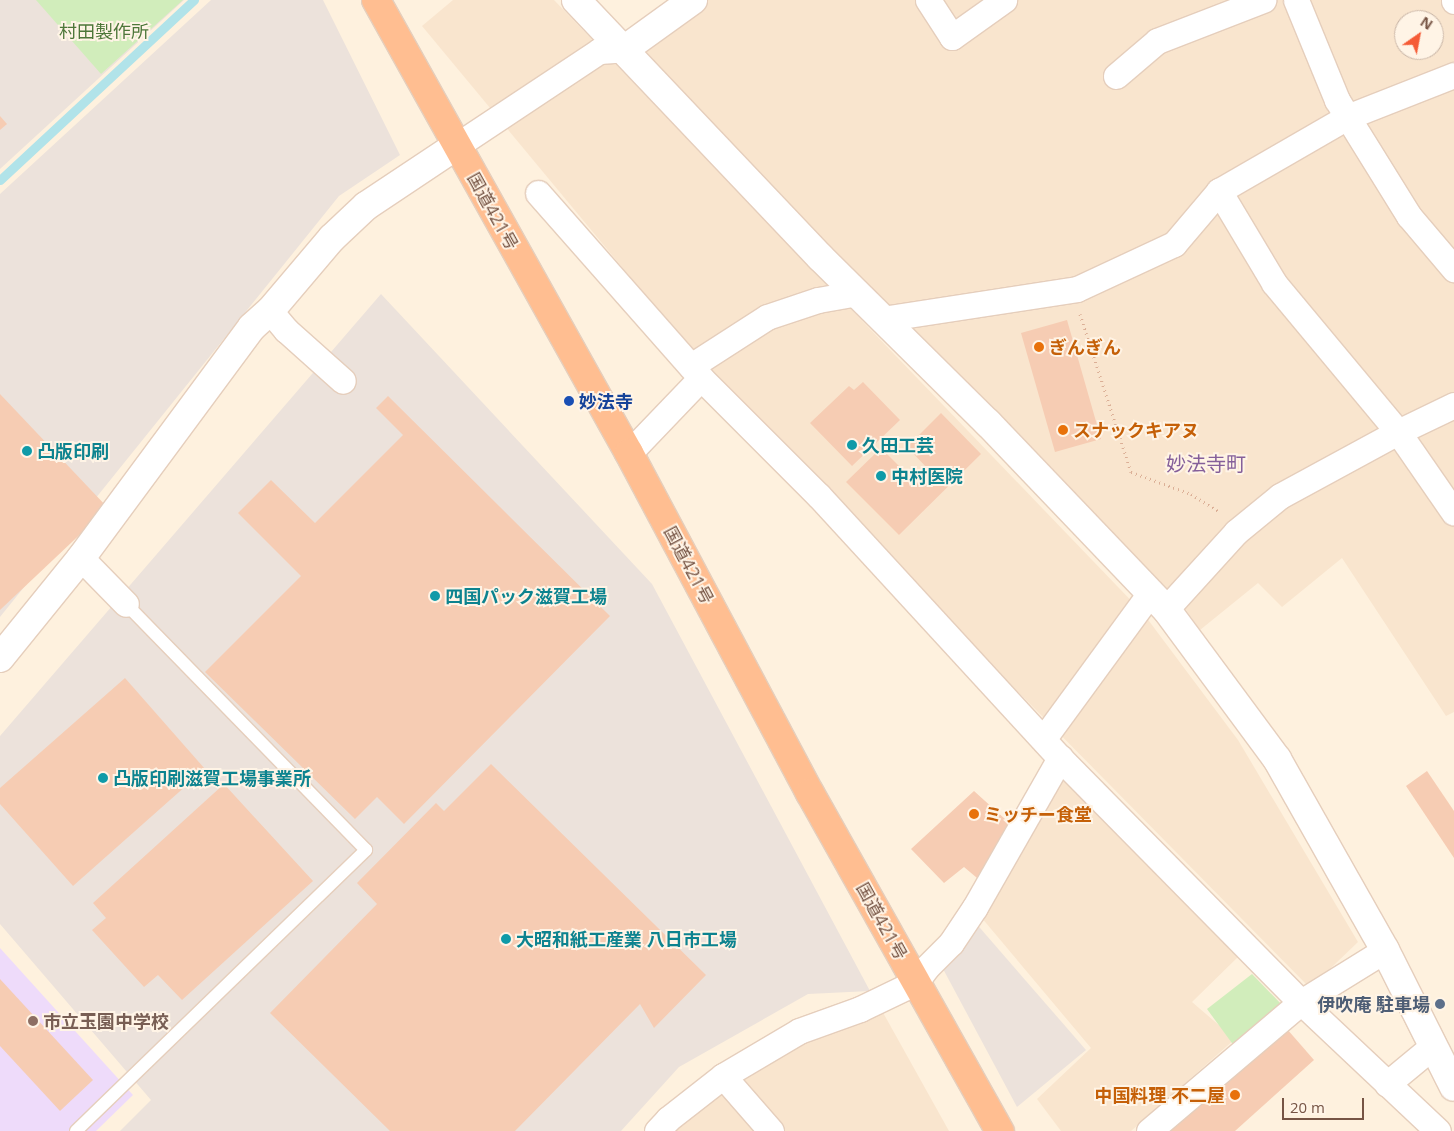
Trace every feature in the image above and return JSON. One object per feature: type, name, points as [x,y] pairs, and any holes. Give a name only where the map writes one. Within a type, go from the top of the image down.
[{"type":"highway","name":"国道421号","points":[[376,0],[629,453],[810,793],[1000,1131]]},
{"type":"street","points":[[576,0],[625,49],[856,293],[988,423],[1158,601],[1277,759],[1385,950],[1454,1087]]},
{"type":"street","points":[[0,658],[81,558],[252,328],[332,238],[366,206],[599,51],[625,49],[694,0]]},
{"type":"street","points":[[928,0],[952,37],[1004,0]]},
{"type":"street","points":[[1116,76],[1157,41],[1263,0]]},
{"type":"street","points":[[1296,0],[1337,100],[1409,216],[1454,269]]},
{"type":"street","points":[[882,319],[1072,290],[1174,244],[1219,190],[1347,117],[1454,75]]},
{"type":"street","points":[[1219,190],[1274,284],[1398,432],[1454,513]]},
{"type":"street","points":[[538,193],[696,372],[819,496],[1044,738],[1060,758],[1301,1002],[1438,1131]]},
{"type":"street","points":[[629,453],[696,372],[767,317],[818,300],[856,293]]},
{"type":"street","points":[[270,310],[286,330],[343,381]]},
{"type":"street","points":[[1044,738],[1158,601],[1280,496],[1398,432],[1454,405]]},
{"type":"street","points":[[81,558],[126,604]]},
{"type":"street","points":[[657,1131],[668,1119],[723,1076],[799,1031],[860,1009],[916,982],[926,968],[951,943],[975,907],[1060,758]]},
{"type":"street","points":[[1148,1131],[1301,1002],[1385,950]]},
{"type":"street","points":[[1387,1084],[1433,1046]]},
{"type":"street","points":[[723,1076],[772,1131]]},
{"type":"lane","points":[[76,1131],[366,850],[126,604]]},
{"type":"path","points":[[1072,290],[1131,472],[1191,494],[1224,514],[1236,532]]},
{"type":"shaded area","points":[[0,0],[184,0],[0,169]]},
{"type":"shaded area","points":[[211,0],[323,0],[400,155],[339,196],[0,617],[0,194]]},
{"type":"shaded area","points":[[453,0],[554,0],[831,288],[694,354],[422,26]]},
{"type":"shaded area","points":[[705,0],[1454,0],[1454,398],[1374,436],[1164,594],[637,49]]},
{"type":"shaded area","points":[[381,294],[652,584],[870,991],[808,994],[679,1067],[621,1131],[120,1131],[151,1100],[0,924],[0,736]]},
{"type":"shaded area","points":[[847,305],[1143,613],[1238,740],[1358,942],[1310,988],[700,369],[765,328],[812,306]]},
{"type":"shaded area","points":[[1454,417],[1454,712],[1446,716],[1342,558],[1282,607],[1258,583],[1200,630],[1182,604],[1290,499]]},
{"type":"shaded area","points":[[1059,771],[1240,955],[1192,1002],[1235,1039],[1131,1131],[1061,1131],[1037,1099],[1091,1048],[981,917]]},
{"type":"shaded area","points":[[974,921],[1086,1050],[1017,1107],[942,967]]},
{"type":"shaded area","name":"市立玉園中学校","points":[[0,948],[133,1095],[96,1131],[0,1131]]},
{"type":"shaded area","points":[[881,1009],[949,1131],[670,1131],[678,1123],[806,1034]]},
{"type":"green space","name":"村田製作所","points":[[36,0],[183,0],[101,74]]},
{"type":"green space","points":[[1252,974],[1284,1007],[1237,1050],[1207,1009]]},
{"type":"building","points":[[0,116],[7,124],[0,130]]},
{"type":"building","points":[[1067,320],[1101,439],[1055,452],[1021,333]]},
{"type":"building","name":"久田工芸","points":[[863,382],[900,420],[852,466],[810,423],[849,386],[854,390]]},
{"type":"building","name":"凸版印刷","points":[[0,394],[108,508],[0,610]]},
{"type":"building","name":"四国パック滋賀工場","points":[[388,396],[610,616],[404,824],[377,797],[355,819],[205,672],[301,576],[238,513],[271,480],[315,523],[403,435],[376,408]]},
{"type":"building","name":"中村医院","points":[[941,413],[981,454],[899,535],[846,482],[881,448],[916,483],[929,470],[907,447]]},
{"type":"building","name":"凸版印刷滋賀工場事業所","points":[[125,678],[205,769],[73,886],[0,804],[0,788]]},
{"type":"building","name":"大昭和紙工産業 八日市工場","points":[[491,764],[706,975],[654,1028],[640,1004],[515,1131],[390,1131],[270,1013],[377,904],[357,883],[436,803],[444,811]]},
{"type":"building","points":[[1427,771],[1454,811],[1454,858],[1406,786]]},
{"type":"building","points":[[224,784],[313,881],[182,1000],[158,975],[144,987],[92,930],[106,918],[93,903]]},
{"type":"building","name":"ミッチー食堂","points":[[974,791],[1025,837],[983,883],[964,867],[944,883],[911,849]]},
{"type":"building","points":[[0,979],[93,1080],[60,1111],[0,1046]]},
{"type":"building","name":"中国料理 不二屋","points":[[1280,1021],[1314,1060],[1235,1131],[1156,1131]]},
{"type":"waterway","points":[[0,180],[194,0]]},
{"type":"place","name":"ぎんぎん","points":[[1039,347]]},
{"type":"place","name":"妙法寺","points":[[569,401]]},
{"type":"place","name":"スナックキアヌ","points":[[1063,430]]},
{"type":"place","name":"久田工芸","points":[[852,445]]},
{"type":"place","name":"凸版印刷","points":[[27,451]]},
{"type":"place","name":"中村医院","points":[[881,476]]},
{"type":"place","name":"四国パック滋賀工場","points":[[435,596]]},
{"type":"place","name":"凸版印刷滋賀工場事業所","points":[[103,778]]},
{"type":"place","name":"ミッチー食堂","points":[[974,814]]},
{"type":"place","name":"大昭和紙工産業 八日市工場","points":[[506,939]]},
{"type":"place","name":"伊吹庵 駐車場","points":[[1440,1004]]},
{"type":"place","name":"市立玉園中学校","points":[[33,1021]]},
{"type":"place","name":"中国料理 不二屋","points":[[1235,1095]]},
{"type":"district","name":"妙法寺町","points":[[1206,463]]}]
